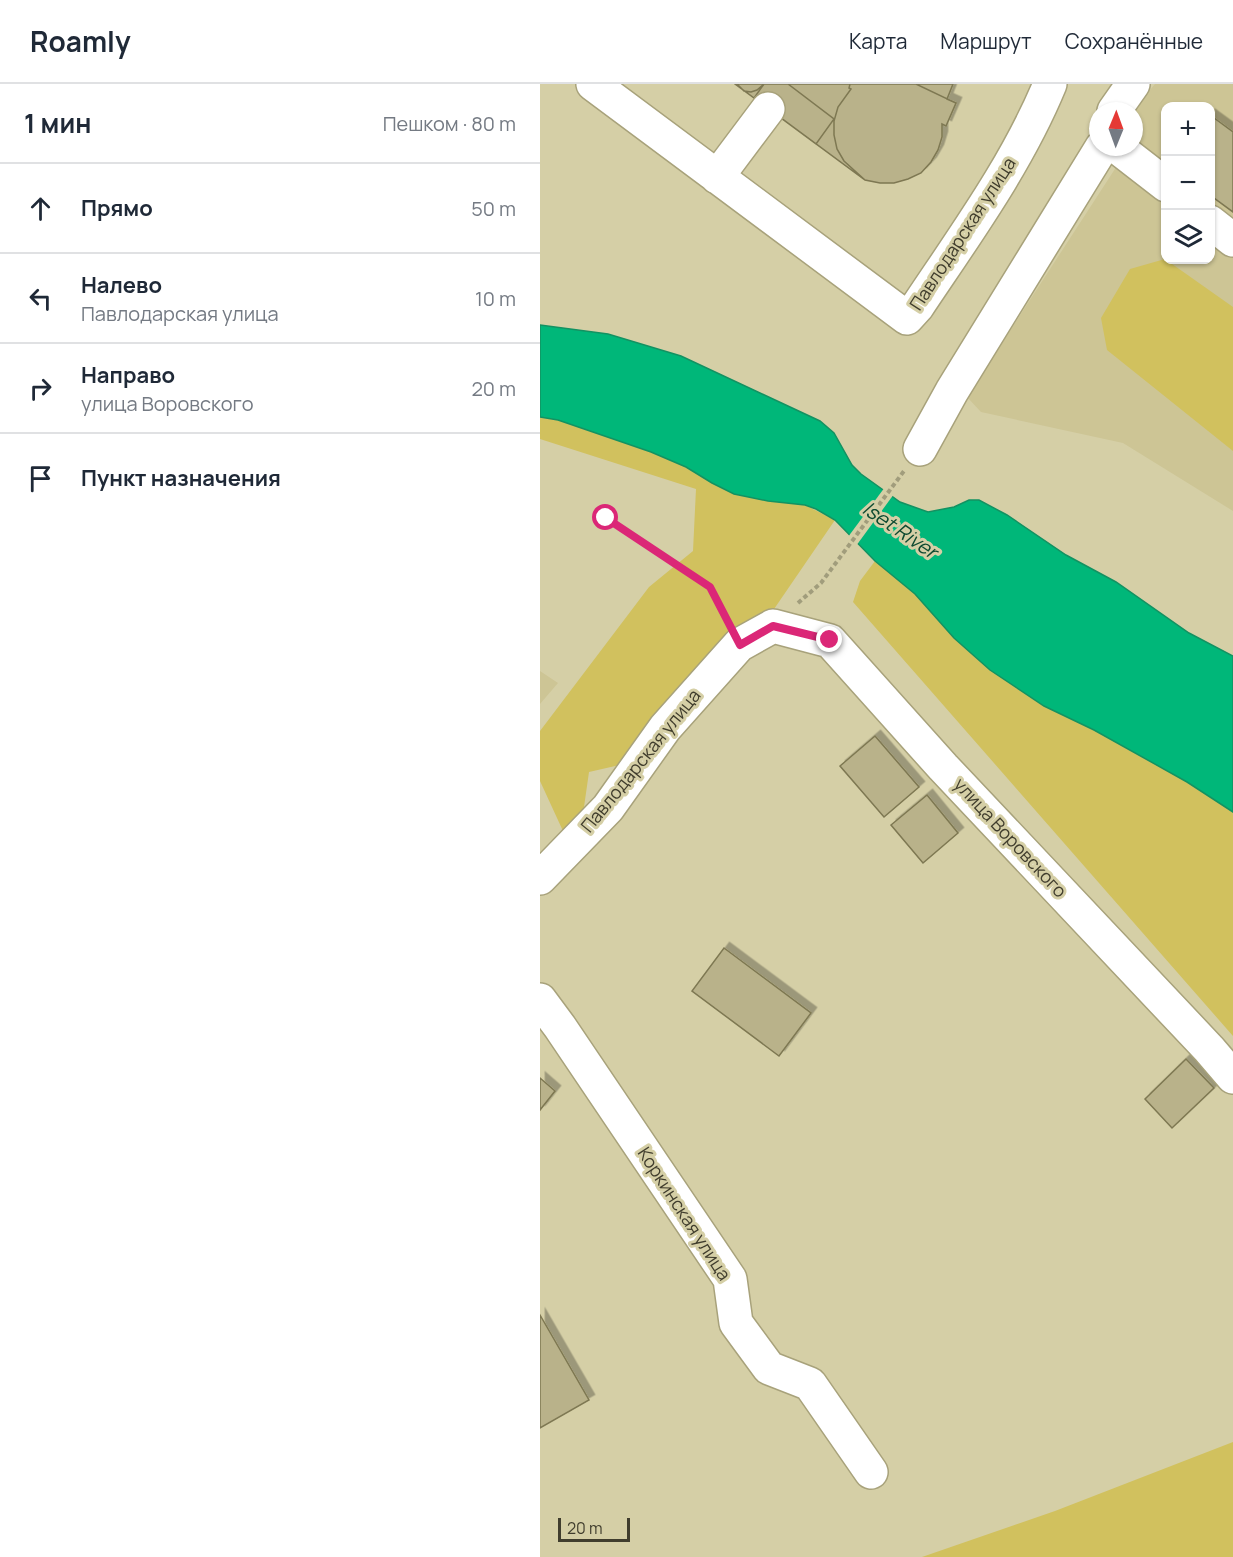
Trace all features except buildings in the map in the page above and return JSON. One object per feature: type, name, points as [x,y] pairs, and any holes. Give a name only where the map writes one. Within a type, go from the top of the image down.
[{"type":"street","points":[[593,84],[717,177],[768,109]]},
{"type":"street","name":"Павлодарская улица","points":[[717,177],[907,318],[994,193],[1040,109],[1050,84]]},
{"type":"street","points":[[1120,102],[1133,84]]},
{"type":"street","points":[[920,449],[952,391],[1096,156]]},
{"type":"street","points":[[1129,156],[1161,181]]},
{"type":"street","points":[[1215,226],[1233,240]]},
{"type":"street","name":"Павлодарская улица","points":[[540,878],[608,808],[665,728],[740,645],[773,626]]},
{"type":"street","name":"улица Воровского","points":[[773,626],[830,640],[943,767],[1233,1077]]},
{"type":"street","name":"Коркинская улица","points":[[540,1000],[730,1279],[736,1323],[769,1368],[810,1383],[871,1472]]},
{"type":"path","points":[[821,583],[920,449]]},
{"type":"path","points":[[606,518],[710,587],[740,645]]},
{"type":"shaded area","points":[[1155,84],[1233,84],[1233,511],[1123,443],[981,412],[967,397],[1123,156],[1143,156],[1143,102],[1140,102]]},
{"type":"shaded area","points":[[1161,260],[1161,264],[1172,264],[1233,307],[1233,451],[1107,350],[1101,318],[1130,269]]},
{"type":"shaded area","points":[[540,417],[558,420],[651,452],[686,467],[712,483],[805,505],[835,520],[772,612],[624,764],[589,772],[583,814],[563,831],[540,781],[540,731],[649,587],[693,551],[696,489],[540,439]]},
{"type":"shaded area","points":[[875,561],[915,594],[954,637],[1044,706],[1094,730],[1187,782],[1233,812],[1233,1036],[853,602],[860,581]]},
{"type":"shaded area","points":[[540,671],[558,683],[540,704]]},
{"type":"shaded area","points":[[1233,1442],[1233,1557],[922,1557],[1055,1511]]},
{"type":"water","name":"Iset River","points":[[540,325],[608,334],[681,356],[820,421],[834,433],[852,465],[900,502],[928,512],[954,507],[969,500],[979,500],[1007,515],[1066,555],[1116,582],[1189,633],[1233,656],[1233,812],[1187,782],[1094,730],[1044,706],[990,670],[954,638],[915,594],[875,561],[835,520],[816,509],[805,505],[734,494],[686,467],[651,452],[558,420],[540,417]]},
{"type":"pier","points":[[885,487],[894,494],[856,546],[848,537]]},
{"type":"route","points":[[606,518],[710,587],[740,645],[773,626],[830,640]]}]
